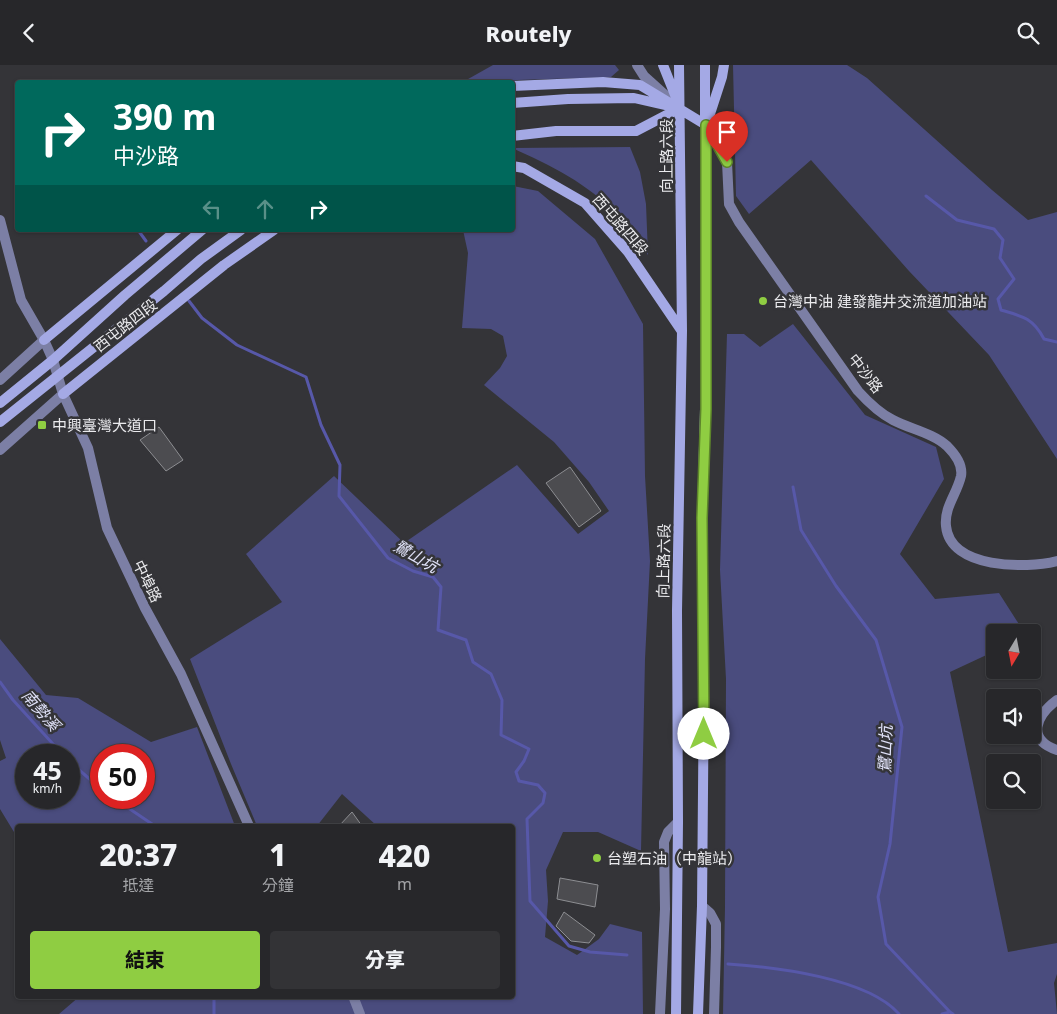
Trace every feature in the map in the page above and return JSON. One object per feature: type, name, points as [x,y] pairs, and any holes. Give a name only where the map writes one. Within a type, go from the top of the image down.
[{"type":"main road","name":"向上路六段","points":[[663,65],[680,108]]},
{"type":"main road","name":"向上路六段","points":[[676,1014],[678,822],[676,659],[682,331],[679,65]]},
{"type":"main road","points":[[698,1014],[702,906],[704,676],[702,518],[706,409],[705,65]]},
{"type":"main road","points":[[706,125],[722,77],[724,65]]},
{"type":"main road","points":[[515,86],[603,82],[640,85],[706,125]]},
{"type":"main road","points":[[515,103],[568,99],[634,98],[680,108]]},
{"type":"main road","points":[[515,136],[556,131],[636,131],[680,108]]},
{"type":"main road","name":"西屯路四段","points":[[515,166],[524,168],[586,203],[628,252],[682,331]]},
{"type":"main road","points":[[44,340],[175,232]]},
{"type":"main road","name":"西屯路四段","points":[[0,403],[53,360],[125,295],[200,232]]},
{"type":"main road","name":"西屯路四段","points":[[0,422],[164,291],[201,259],[238,232]]},
{"type":"main road","name":"西屯路四段","points":[[63,394],[224,265],[271,232]]},
{"type":"street","points":[[637,65],[644,76],[680,108]]},
{"type":"street","name":"中沙路","points":[[706,125],[727,162],[729,204],[858,391],[870,405],[891,419],[935,438],[947,446],[960,463],[962,475],[946,512],[946,528],[952,544],[966,555],[985,562],[1018,565],[1057,561]]},
{"type":"street","name":"中埠路","points":[[0,220],[21,300],[44,340],[53,360],[63,394],[88,448],[107,528],[145,608],[181,673],[248,824]]},
{"type":"street","points":[[0,380],[44,340]]},
{"type":"street","name":"西屯路四段","points":[[0,450],[63,394]]},
{"type":"street","points":[[1057,700],[1041,716],[1036,728],[1039,737],[1057,750]]},
{"type":"street","points":[[660,1014],[664,938],[664,842],[668,832],[678,822]]},
{"type":"street","points":[[702,906],[710,913],[716,924],[714,1014]]},
{"type":"street","points":[[355,999],[360,1014]]},
{"type":"shaded area","points":[[493,65],[615,65],[619,70],[611,77],[466,80]]},
{"type":"shaded area","points":[[733,65],[847,65],[867,78],[1028,220],[1057,212],[1057,459],[989,355],[909,271],[811,160],[749,214],[736,196]]},
{"type":"shaded area","points":[[630,147],[640,172],[646,204],[648,255],[617,215],[594,194],[555,168],[515,148]]},
{"type":"shaded area","points":[[515,186],[538,191],[595,239],[643,324],[645,476],[650,561],[645,659],[641,851],[598,832],[563,832],[546,870],[548,901],[545,937],[577,955],[599,939],[610,924],[642,932],[643,1014],[59,1014],[76,999],[515,999],[515,824],[375,824],[342,794],[319,824],[256,824],[190,659],[282,602],[246,554],[334,476],[404,543],[517,465],[578,534],[609,511],[589,482],[554,442],[484,385],[500,368],[507,356],[503,336],[491,329],[462,328],[468,253],[463,232],[515,232]]},
{"type":"shaded area","points":[[793,324],[865,415],[936,447],[944,479],[900,554],[935,599],[999,593],[1019,624],[986,624],[986,655],[950,672],[1008,952],[1057,943],[1057,974],[1054,983],[1057,1014],[723,1014],[726,679],[720,570],[727,334],[744,334],[760,347]]},
{"type":"shaded area","points":[[0,639],[46,695],[78,698],[151,742],[197,727],[234,824],[15,824],[15,834],[0,809],[0,761],[6,758],[0,740]]},
{"type":"building","points":[[159,427],[183,460],[166,471],[140,440]]},
{"type":"building","points":[[570,467],[601,511],[579,527],[546,483]]},
{"type":"building","points":[[352,812],[361,824],[341,824]]},
{"type":"building","points":[[560,878],[598,885],[595,907],[557,899]]},
{"type":"building","points":[[564,912],[595,935],[589,943],[571,941],[556,926]]},
{"type":"waterway","name":"鷺山坑","points":[[926,196],[957,220],[994,229],[1003,240],[1000,258],[1014,279],[998,299],[1001,310],[1026,319],[1036,326],[1044,339],[1057,342]]},
{"type":"waterway","name":"鷺山坑","points":[[139,232],[146,241]]},
{"type":"waterway","name":"鷺山坑","points":[[189,301],[202,318],[237,345],[306,377],[321,425],[340,465],[339,496],[388,558],[413,571],[433,577],[441,587],[438,630],[466,640],[473,662],[491,674],[502,700],[501,735],[529,749],[524,761],[516,772],[519,781],[538,785],[545,793],[543,803],[527,819],[530,901],[569,946],[590,952],[627,955]]},
{"type":"waterway","name":"鷺山坑","points":[[793,487],[801,530],[836,586],[876,640],[902,727],[890,844],[878,897],[886,944],[950,1012]]},
{"type":"waterway","name":"南勢溪","points":[[0,682],[13,700],[53,744]]},
{"type":"waterway","name":"南勢溪","points":[[80,771],[90,779]]},
{"type":"waterway","name":"南勢溪","points":[[130,809],[152,824]]},
{"type":"waterway","name":"鷺山坑","points":[[728,964],[795,972],[844,983],[866,991],[885,1002],[899,1014]]},
{"type":"waterway","name":"南勢溪","points":[[214,999],[214,1014]]},
{"type":"waterway","name":"鷺山坑","points":[[942,1014],[950,1012],[953,1014]]},
{"type":"place","name":"台灣中油 建發龍井交流道加油站","points":[[763,301]]},
{"type":"place","name":"中興臺灣大道口","points":[[42,425]]},
{"type":"place","name":"台塑石油（中龍站）","points":[[597,858]]},
{"type":"route","points":[[704,734],[702,518],[706,409],[706,125],[727,162]]}]
